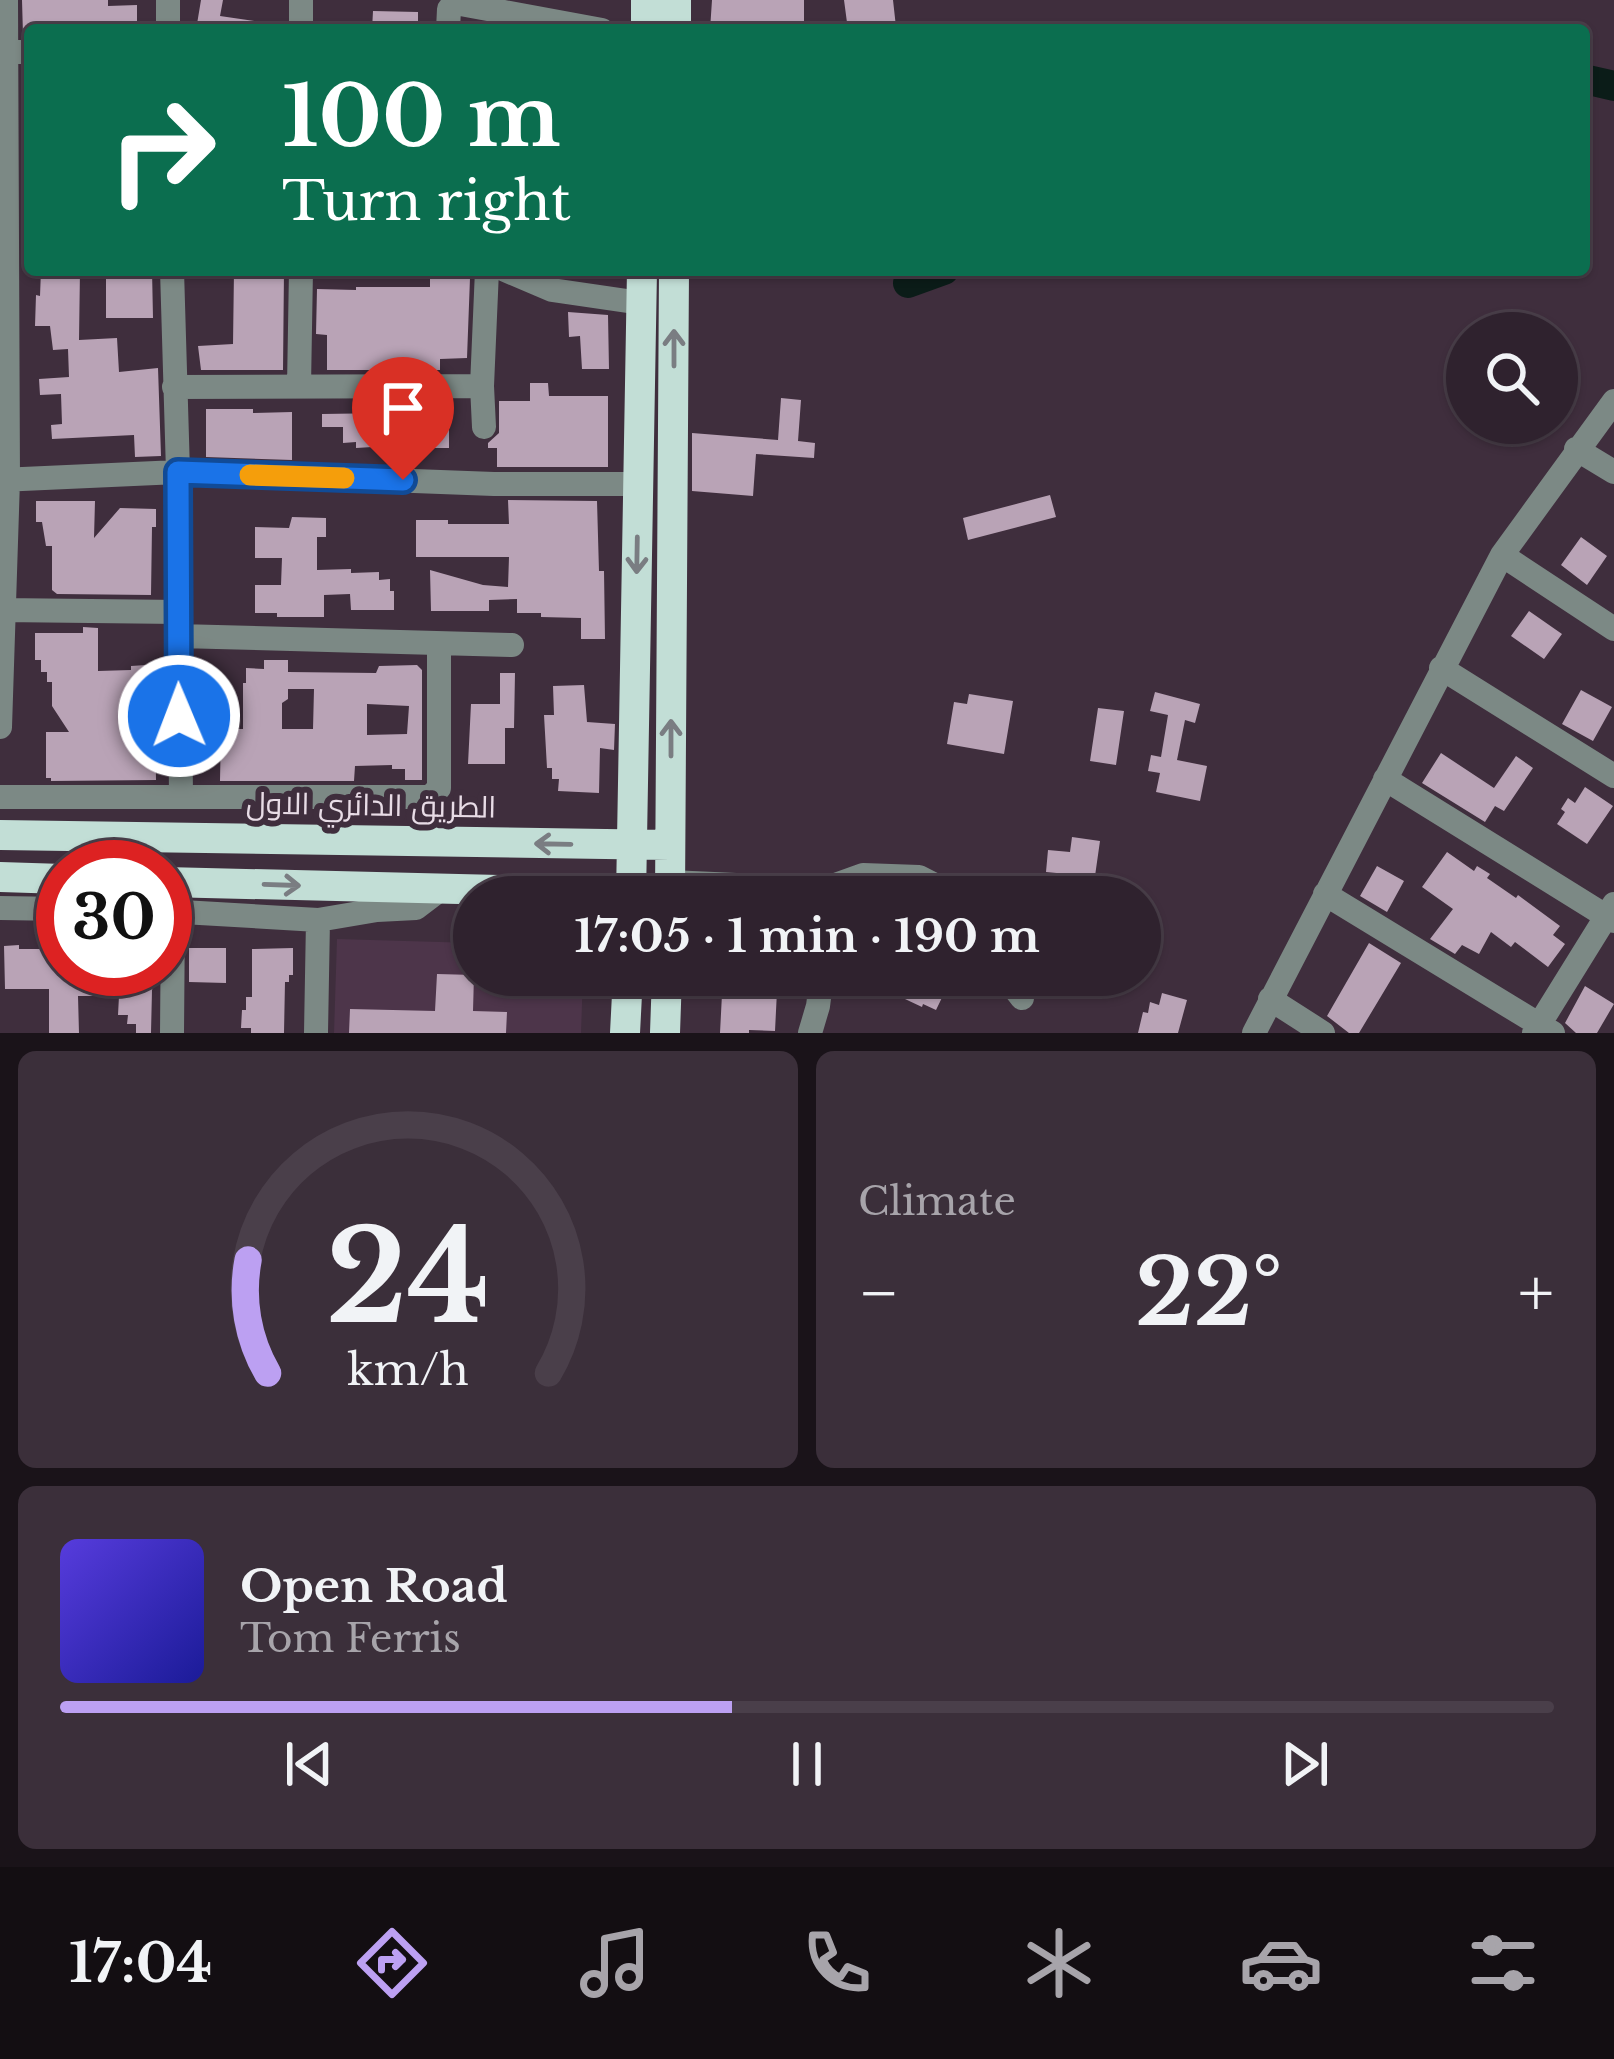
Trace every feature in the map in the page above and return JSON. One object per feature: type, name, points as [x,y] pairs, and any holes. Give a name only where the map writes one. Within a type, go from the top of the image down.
[{"type":"main road","points":[[642,276],[633,845],[644,876]]},
{"type":"main road","points":[[657,876],[670,845],[674,276]]},
{"type":"main road","name":"الطريق الدائري الاول","points":[[0,836],[670,845]]},
{"type":"main road","points":[[0,877],[36,878]]},
{"type":"main road","points":[[192,900],[453,890]]},
{"type":"main road","points":[[625,1033],[627,996]]},
{"type":"main road","points":[[665,1033],[666,996]]},
{"type":"street","points":[[448,24],[454,3],[539,24]]},
{"type":"street","points":[[0,727],[18,52],[4,5]]},
{"type":"street","points":[[172,276],[181,797]]},
{"type":"street","points":[[299,386],[301,276]]},
{"type":"street","points":[[484,427],[487,276]]},
{"type":"street","points":[[526,276],[552,290],[641,303]]},
{"type":"street","points":[[174,388],[482,386]]},
{"type":"street","points":[[1323,1033],[1262,1021],[1502,555],[1614,400]]},
{"type":"street","points":[[1576,449],[1614,472]]},
{"type":"street","points":[[4,480],[178,472],[494,484],[638,484]]},
{"type":"street","points":[[1502,555],[1614,629]]},
{"type":"street","points":[[2,610],[439,645],[512,645]]},
{"type":"street","points":[[0,797],[434,795],[440,788],[439,645]]},
{"type":"street","points":[[1442,668],[1614,776]]},
{"type":"street","points":[[1325,894],[1542,1030],[1612,914],[1385,779]]},
{"type":"street","points":[[860,876],[891,876]]},
{"type":"street","points":[[192,904],[318,920],[416,908],[441,889]]},
{"type":"street","points":[[0,908],[36,909]]},
{"type":"street","points":[[316,1033],[318,920]]},
{"type":"street","points":[[171,996],[172,1033]]},
{"type":"street","points":[[810,1033],[819,996]]},
{"type":"shaded area","points":[[337,939],[453,942],[453,996],[582,996],[581,1033],[334,1033]]},
{"type":"building","points":[[22,0],[108,0],[108,6],[137,5],[137,24],[24,24],[23,35]]},
{"type":"building","points":[[201,0],[223,0],[220,16],[262,22],[262,24],[197,24]]},
{"type":"building","points":[[712,0],[804,0],[804,23],[710,24]]},
{"type":"building","points":[[844,0],[893,0],[896,24],[847,24]]},
{"type":"building","points":[[373,11],[418,12],[418,24],[372,24]]},
{"type":"building","points":[[41,276],[80,276],[79,340],[117,338],[119,372],[158,368],[161,456],[135,457],[134,435],[52,439],[51,425],[62,424],[61,394],[40,395],[39,379],[69,377],[68,349],[53,350],[50,326],[35,326],[36,295],[40,296]]},
{"type":"building","points":[[106,276],[152,276],[153,318],[106,318]]},
{"type":"building","points":[[234,276],[284,276],[283,370],[201,370],[198,346],[233,344]]},
{"type":"building","points":[[430,276],[470,278],[467,358],[440,359],[440,370],[327,370],[327,335],[316,334],[317,289],[430,287]]},
{"type":"building","points":[[568,312],[608,315],[609,369],[582,369],[580,336],[569,337]]},
{"type":"building","points":[[530,383],[548,383],[549,396],[608,396],[608,467],[497,467],[497,448],[488,448],[488,443],[499,433],[499,401],[530,401]]},
{"type":"building","points":[[781,398],[801,400],[798,441],[815,443],[814,458],[756,454],[753,496],[692,491],[692,433],[778,440]]},
{"type":"building","points":[[206,409],[292,412],[292,460],[206,457]]},
{"type":"building","points":[[388,413],[389,446],[356,448],[356,442],[343,443],[343,427],[322,427],[322,414]]},
{"type":"building","points":[[449,413],[449,448],[422,448],[417,414]]},
{"type":"building","points":[[1050,495],[1056,517],[968,540],[963,518]]},
{"type":"building","points":[[508,500],[597,501],[605,639],[581,639],[581,618],[517,613],[517,599],[489,600],[489,611],[431,611],[430,570],[508,587],[509,557],[416,557],[416,520],[509,524]]},
{"type":"building","points":[[36,501],[95,501],[94,538],[120,508],[156,509],[151,595],[57,594],[52,590],[52,546],[46,546],[42,522],[36,522]]},
{"type":"building","points":[[292,517],[326,518],[326,537],[317,537],[317,570],[379,572],[379,580],[390,579],[394,610],[351,610],[350,594],[324,595],[324,617],[255,613],[255,585],[281,585],[282,558],[255,558],[255,527],[289,528]]},
{"type":"building","points":[[1581,537],[1607,556],[1587,585],[1561,565]]},
{"type":"building","points":[[1529,611],[1562,634],[1544,659],[1511,636]]},
{"type":"building","points":[[83,627],[98,628],[98,671],[146,665],[146,670],[158,670],[156,780],[46,778],[46,732],[69,732],[52,706],[52,682],[47,682],[47,672],[41,672],[41,660],[35,660],[35,633],[83,633]]},
{"type":"building","points":[[264,660],[288,660],[288,672],[376,673],[379,666],[417,665],[422,670],[422,780],[405,780],[405,769],[392,769],[392,765],[355,766],[354,781],[220,781],[221,729],[243,729],[246,668],[264,669]],"holes":[[[288,689],[314,689],[313,729],[282,729],[282,703],[288,699]],[[367,704],[409,706],[407,734],[367,735]]]},
{"type":"building","points":[[500,673],[515,673],[514,728],[505,728],[505,764],[468,764],[471,704],[500,704]]},
{"type":"building","points":[[584,685],[587,722],[615,724],[614,750],[600,748],[599,793],[558,791],[559,779],[552,779],[552,768],[547,768],[544,715],[554,715],[553,686]]},
{"type":"building","points":[[1581,690],[1612,707],[1593,741],[1562,724]]},
{"type":"building","points":[[1155,692],[1200,704],[1195,723],[1185,720],[1177,760],[1207,766],[1200,801],[1156,792],[1160,773],[1148,771],[1151,755],[1161,757],[1168,715],[1150,711]]},
{"type":"building","points":[[969,694],[1013,701],[1004,754],[947,744],[954,702],[967,704]]},
{"type":"building","points":[[1098,708],[1124,711],[1116,765],[1090,761]]},
{"type":"building","points":[[1441,753],[1494,788],[1516,756],[1533,768],[1504,811],[1495,806],[1485,822],[1422,783]]},
{"type":"building","points":[[1585,787],[1613,806],[1587,844],[1557,824],[1568,798],[1575,803]]},
{"type":"building","points":[[1072,837],[1100,841],[1095,876],[1046,872],[1048,850],[1070,852]]},
{"type":"building","points":[[1447,852],[1474,871],[1477,866],[1490,874],[1487,878],[1560,926],[1553,935],[1565,944],[1548,967],[1515,942],[1511,947],[1491,932],[1479,954],[1462,945],[1455,954],[1430,939],[1453,909],[1422,887]]},
{"type":"building","points":[[1377,866],[1404,881],[1387,912],[1360,896]]},
{"type":"building","points":[[1369,943],[1401,963],[1359,1033],[1349,1033],[1327,1016]]},
{"type":"building","points":[[4,946],[36,949],[36,989],[5,989]]},
{"type":"building","points":[[192,948],[226,948],[226,983],[192,982]]},
{"type":"building","points":[[293,948],[293,975],[285,982],[284,1033],[251,1033],[251,1028],[241,1028],[246,997],[252,997],[252,949]]},
{"type":"building","points":[[437,974],[453,974],[453,996],[473,996],[473,1011],[507,1012],[506,1033],[349,1033],[350,1009],[435,1011]]},
{"type":"building","points":[[1585,986],[1614,1004],[1597,1033],[1576,1033],[1565,1023]]},
{"type":"building","points":[[1162,993],[1187,1000],[1178,1033],[1138,1033],[1143,1012],[1148,1013],[1150,1002],[1159,1005]]},
{"type":"building","points":[[49,996],[78,996],[79,1033],[49,1033]]},
{"type":"building","points":[[119,996],[152,996],[151,1033],[136,1033],[136,1024],[127,1024],[128,1015],[118,1015]]},
{"type":"building","points":[[722,996],[777,996],[775,1031],[720,1033]]},
{"type":"building","points":[[899,996],[943,996],[936,1010]]},
{"type":"waterway","points":[[1590,80],[1614,86]]},
{"type":"waterway","points":[[908,283],[927,276]]},
{"type":"slow traffic","points":[[250,475],[344,478]]},
{"type":"route","points":[[179,716],[178,472],[403,480]]}]
